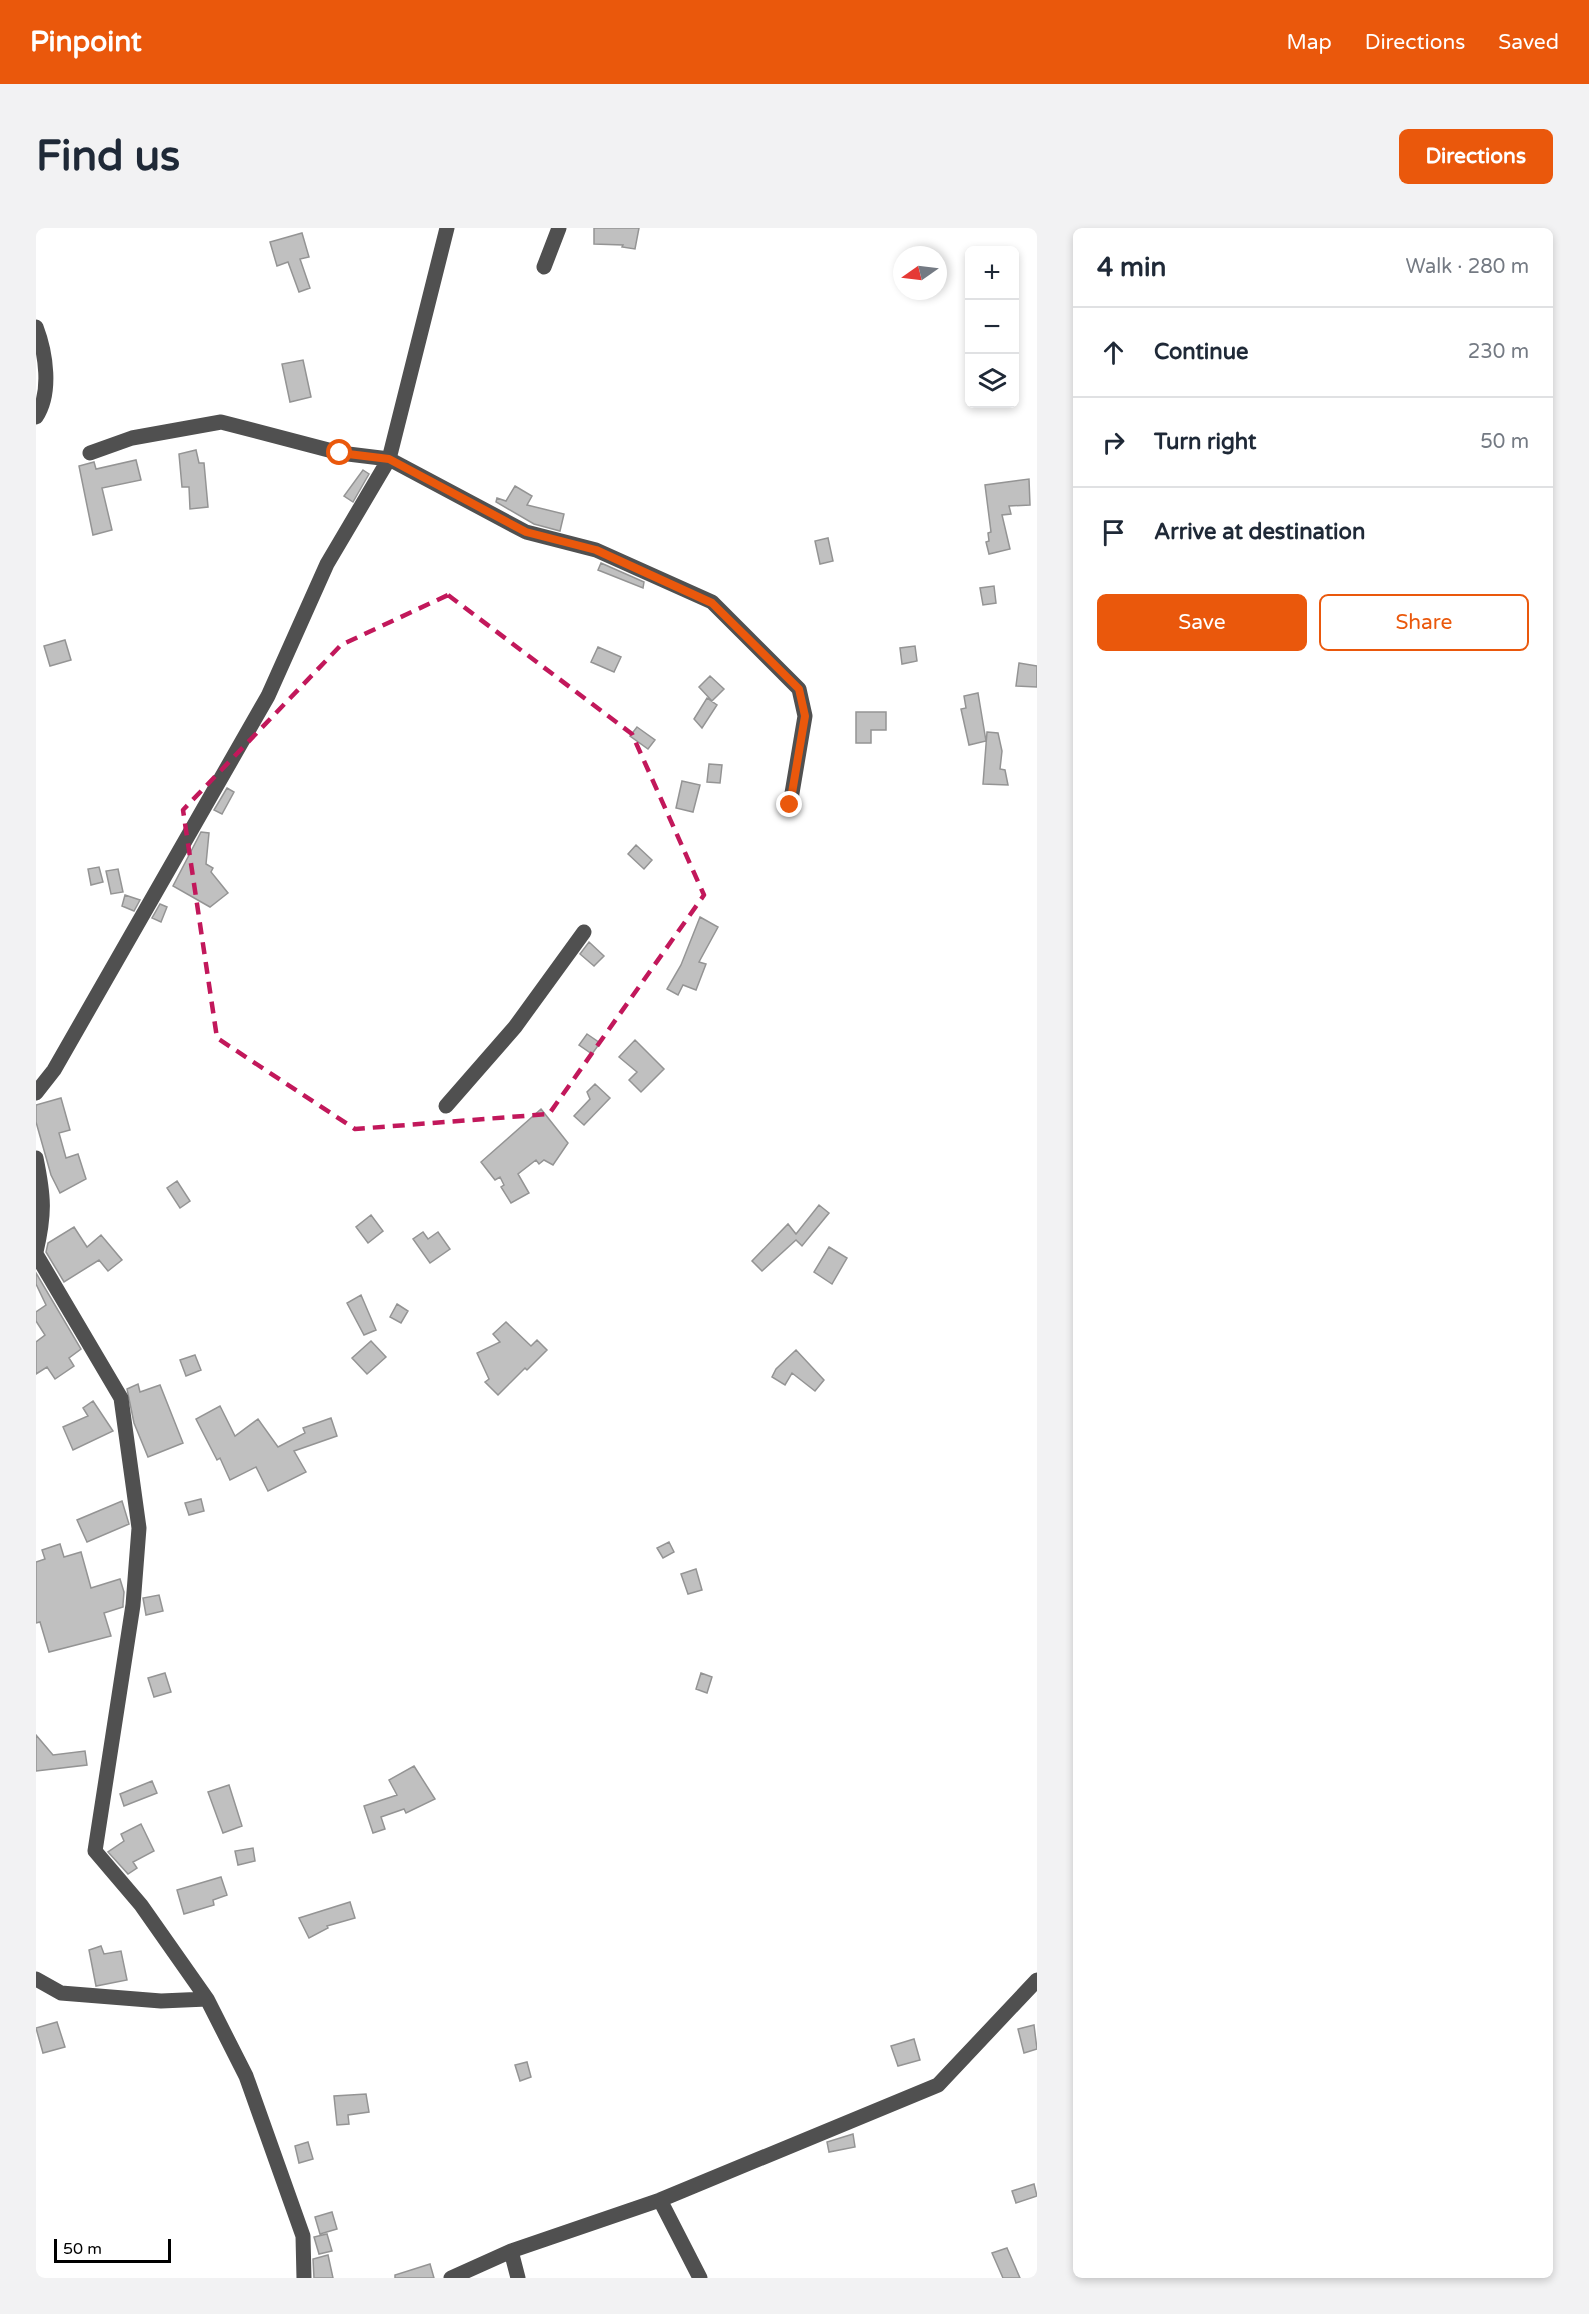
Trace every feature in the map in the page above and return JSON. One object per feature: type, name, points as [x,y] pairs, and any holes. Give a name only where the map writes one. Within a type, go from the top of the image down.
[{"type":"street","points":[[36,1093],[54,1070],[268,696],[327,564],[389,459],[447,228]]},
{"type":"street","points":[[544,267],[560,228]]},
{"type":"street","points":[[36,327],[42,343],[46,396],[36,417]]},
{"type":"street","points":[[90,453],[132,438],[220,422],[340,453],[389,459],[526,532],[596,550],[712,603],[799,689],[805,716],[790,805]]},
{"type":"street","points":[[446,1106],[515,1027],[584,933]]},
{"type":"street","points":[[36,1158],[44,1198],[44,1218],[36,1253],[120,1398],[139,1528],[132,1605],[95,1851],[141,1905],[207,1999],[246,2076],[303,2236],[304,2278]]},
{"type":"street","points":[[36,1979],[61,1994],[161,2001],[207,1999]]},
{"type":"street","points":[[451,2278],[511,2251],[660,2200],[938,2085],[1037,1980]]},
{"type":"street","points":[[660,2200],[700,2278]]},
{"type":"street","points":[[511,2251],[518,2278]]},
{"type":"highlighted area","points":[[448,595],[632,734],[704,895],[549,1114],[355,1129],[217,1038],[183,810],[341,645]]},
{"type":"building","points":[[594,228],[639,228],[635,249],[622,247],[623,245],[594,244]]},
{"type":"building","points":[[302,233],[309,257],[300,259],[310,288],[299,292],[288,262],[277,266],[270,242]]},
{"type":"building","points":[[303,360],[311,397],[290,402],[282,364]]},
{"type":"building","points":[[196,450],[199,463],[204,463],[208,507],[190,509],[189,487],[182,487],[179,454]]},
{"type":"building","points":[[136,460],[141,480],[102,488],[112,530],[93,535],[79,466],[94,462],[96,469]]},
{"type":"building","points":[[363,470],[369,474],[353,502],[344,496]]},
{"type":"building","points":[[1029,479],[1030,505],[1009,506],[1011,514],[1002,515],[1010,549],[989,554],[986,542],[989,541],[988,533],[991,532],[985,485]]},
{"type":"building","points":[[515,486],[532,496],[527,505],[564,514],[560,531],[534,524],[496,502],[497,498],[506,501]]},
{"type":"building","points":[[828,538],[833,561],[820,564],[815,541]]},
{"type":"building","points":[[601,563],[644,582],[643,588],[598,570]]},
{"type":"building","points":[[994,586],[996,603],[983,605],[980,588]]},
{"type":"building","points":[[65,640],[71,660],[50,666],[44,646]]},
{"type":"building","points":[[915,646],[917,661],[902,664],[900,648]]},
{"type":"building","points":[[598,647],[621,657],[614,672],[591,662]]},
{"type":"building","points":[[1019,663],[1037,666],[1037,687],[1016,686]]},
{"type":"building","points":[[710,676],[724,689],[712,701],[699,687]]},
{"type":"building","points":[[978,693],[986,741],[969,745],[961,709],[966,708],[964,696]]},
{"type":"building","points":[[707,698],[717,705],[702,728],[694,719]]},
{"type":"building","points":[[856,712],[886,712],[886,730],[871,730],[871,743],[856,743]]},
{"type":"building","points":[[637,727],[655,740],[648,749],[630,736]]},
{"type":"building","points":[[987,732],[998,733],[1002,751],[1000,769],[1005,770],[1008,785],[983,784]]},
{"type":"building","points":[[709,764],[722,765],[720,783],[707,782]]},
{"type":"building","points":[[682,781],[700,785],[693,812],[676,808]]},
{"type":"building","points":[[227,788],[234,792],[222,814],[214,810]]},
{"type":"building","points":[[201,832],[209,833],[206,864],[213,868],[211,872],[228,893],[210,907],[173,886]]},
{"type":"building","points":[[636,845],[652,860],[644,869],[628,854]]},
{"type":"building","points":[[99,867],[103,882],[91,885],[88,869]]},
{"type":"building","points":[[118,869],[123,892],[111,894],[106,871]]},
{"type":"building","points":[[125,895],[140,900],[134,911],[122,906]]},
{"type":"building","points":[[160,904],[167,907],[161,922],[152,918]]},
{"type":"building","points":[[700,917],[718,927],[699,962],[706,964],[696,990],[683,985],[678,995],[667,989],[681,965]]},
{"type":"building","points":[[589,942],[604,956],[594,966],[580,954]]},
{"type":"building","points":[[587,1034],[600,1043],[592,1054],[579,1045]]},
{"type":"building","points":[[635,1040],[664,1069],[641,1092],[629,1080],[637,1072],[619,1057]]},
{"type":"building","points":[[595,1084],[610,1098],[584,1125],[574,1116],[590,1099],[587,1092]]},
{"type":"building","points":[[61,1098],[70,1130],[59,1133],[66,1158],[78,1154],[86,1179],[60,1193],[51,1175],[36,1122],[36,1105]]},
{"type":"building","points":[[541,1109],[568,1143],[553,1165],[544,1160],[539,1164],[536,1160],[518,1174],[529,1193],[511,1203],[501,1187],[504,1185],[500,1177],[495,1180],[481,1162]]},
{"type":"building","points":[[177,1181],[190,1201],[180,1208],[167,1188]]},
{"type":"building","points":[[819,1205],[829,1213],[802,1246],[796,1240],[762,1271],[752,1261],[788,1224],[796,1234]]},
{"type":"building","points":[[371,1215],[383,1231],[368,1243],[356,1227]]},
{"type":"building","points":[[74,1227],[87,1247],[101,1235],[122,1260],[108,1271],[99,1260],[64,1282],[46,1252],[48,1243]]},
{"type":"building","points":[[423,1232],[428,1239],[438,1232],[450,1249],[430,1263],[413,1239]]},
{"type":"building","points":[[829,1247],[847,1258],[832,1284],[814,1272]]},
{"type":"building","points":[[36,1273],[81,1349],[69,1358],[74,1366],[55,1379],[47,1367],[36,1374],[36,1342],[45,1335],[36,1321],[36,1312],[46,1305],[36,1284]]},
{"type":"building","points":[[361,1295],[376,1330],[364,1335],[347,1303]]},
{"type":"building","points":[[397,1304],[408,1311],[401,1323],[390,1317]]},
{"type":"building","points":[[506,1322],[531,1346],[537,1340],[547,1350],[498,1395],[485,1382],[489,1379],[477,1353],[500,1342],[493,1334]]},
{"type":"building","points":[[371,1341],[386,1357],[367,1374],[352,1358]]},
{"type":"building","points":[[796,1350],[824,1380],[815,1391],[792,1373],[785,1385],[772,1377],[776,1369]]},
{"type":"building","points":[[195,1355],[201,1370],[186,1376],[180,1360]]},
{"type":"building","points":[[138,1384],[140,1392],[160,1385],[183,1443],[148,1457],[134,1423],[127,1389]]},
{"type":"building","points":[[93,1401],[113,1431],[73,1450],[63,1427],[88,1416],[83,1408]]},
{"type":"building","points":[[220,1406],[235,1436],[258,1419],[278,1447],[305,1433],[303,1428],[331,1418],[337,1436],[294,1451],[306,1472],[268,1491],[256,1467],[230,1480],[220,1458],[217,1460],[196,1419]]},
{"type":"building","points":[[201,1499],[204,1511],[189,1515],[185,1503]]},
{"type":"building","points":[[122,1501],[129,1524],[87,1542],[77,1520]]},
{"type":"building","points":[[669,1542],[674,1552],[663,1558],[657,1548]]},
{"type":"building","points":[[60,1544],[64,1557],[81,1552],[91,1588],[120,1579],[124,1592],[123,1607],[104,1613],[111,1636],[49,1652],[40,1622],[36,1623],[36,1562],[45,1559],[42,1550]]},
{"type":"building","points":[[696,1569],[702,1590],[688,1594],[681,1574]]},
{"type":"building","points":[[159,1595],[163,1611],[146,1615],[143,1598]]},
{"type":"building","points":[[165,1673],[171,1692],[154,1697],[148,1678]]},
{"type":"building","points":[[701,1673],[712,1677],[707,1693],[696,1689]]},
{"type":"building","points":[[36,1735],[53,1755],[85,1751],[87,1765],[36,1771]]},
{"type":"building","points":[[414,1766],[435,1799],[406,1813],[404,1809],[381,1817],[385,1829],[373,1833],[364,1806],[397,1795],[389,1780]]},
{"type":"building","points":[[152,1781],[157,1793],[124,1806],[120,1794]]},
{"type":"building","points":[[229,1785],[242,1826],[223,1833],[208,1792]]},
{"type":"building","points":[[141,1824],[154,1851],[133,1862],[137,1868],[128,1874],[108,1852],[124,1841],[121,1834]]},
{"type":"building","points":[[253,1848],[255,1861],[238,1865],[235,1851]]},
{"type":"building","points":[[221,1877],[227,1895],[213,1900],[214,1905],[184,1914],[177,1890]]},
{"type":"building","points":[[350,1902],[355,1918],[327,1926],[328,1928],[309,1938],[299,1918]]},
{"type":"building","points":[[101,1946],[104,1954],[121,1951],[127,1980],[96,1986],[89,1950]]},
{"type":"building","points":[[57,2022],[65,2047],[43,2053],[36,2028]]},
{"type":"building","points":[[1034,2025],[1037,2049],[1024,2053],[1018,2029]]},
{"type":"building","points":[[914,2039],[920,2060],[898,2066],[891,2046]]},
{"type":"building","points":[[527,2062],[531,2077],[520,2081],[515,2065]]},
{"type":"building","points":[[366,2094],[369,2112],[348,2115],[349,2124],[337,2125],[334,2096]]},
{"type":"building","points":[[853,2134],[855,2147],[829,2152],[827,2142]]},
{"type":"building","points":[[308,2142],[313,2159],[299,2163],[295,2146]]},
{"type":"building","points":[[1034,2184],[1037,2196],[1016,2203],[1012,2191]]},
{"type":"building","points":[[332,2212],[337,2229],[320,2234],[315,2217]]},
{"type":"building","points":[[327,2234],[332,2251],[319,2254],[314,2237]]},
{"type":"building","points":[[1007,2248],[1020,2278],[1003,2278],[992,2253]]},
{"type":"building","points":[[328,2255],[333,2278],[314,2278],[313,2259]]},
{"type":"building","points":[[430,2264],[434,2278],[395,2278],[395,2275]]},
{"type":"route","points":[[340,453],[389,459],[526,532],[596,550],[712,603],[799,689],[805,716],[790,805]]}]
